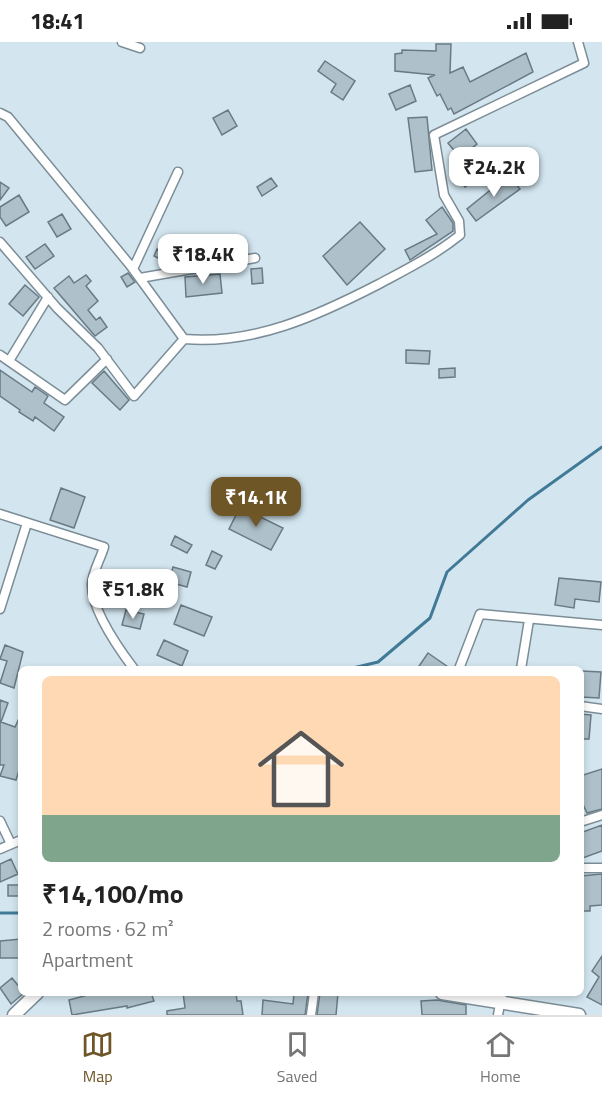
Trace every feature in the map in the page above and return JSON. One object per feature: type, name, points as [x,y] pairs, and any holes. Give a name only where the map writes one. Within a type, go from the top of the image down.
[{"type":"street","points":[[122,42],[140,48]]},
{"type":"street","points":[[0,113],[8,117],[133,269],[184,339],[211,341],[273,331],[333,308],[438,253],[460,235],[459,221],[444,195],[434,135],[584,63],[578,42]]},
{"type":"street","points":[[133,269],[178,172]]},
{"type":"street","points":[[0,242],[106,359],[134,396],[184,339]]},
{"type":"street","points":[[140,278],[255,258]]},
{"type":"street","points":[[9,361],[48,297]]},
{"type":"street","points":[[0,356],[65,400],[106,359]]},
{"type":"street","points":[[0,514],[104,547],[92,584],[102,618],[116,644],[132,666]]},
{"type":"street","points":[[0,609],[27,523]]},
{"type":"street","points":[[460,666],[480,614],[529,621],[602,625]]},
{"type":"street","points":[[522,666],[529,621]]},
{"type":"street","points":[[584,707],[602,709]]},
{"type":"street","points":[[584,821],[602,815]]},
{"type":"street","points":[[0,821],[11,844]]},
{"type":"street","points":[[0,849],[18,841]]},
{"type":"street","points":[[584,868],[602,868]]},
{"type":"street","points":[[14,1015],[34,996]]},
{"type":"street","points":[[311,1015],[314,996]]},
{"type":"street","points":[[487,996],[502,997],[579,1015]]},
{"type":"street","points":[[498,1015],[502,997]]},
{"type":"building","points":[[436,44],[451,44],[450,73],[463,67],[470,82],[526,53],[533,72],[454,114],[451,108],[448,110],[440,94],[437,96],[428,78],[435,75],[395,71],[395,54],[402,53],[402,50],[436,51]]},
{"type":"building","points":[[325,61],[355,81],[343,100],[331,92],[336,84],[318,71]]},
{"type":"building","points":[[410,85],[416,101],[396,110],[389,94]]},
{"type":"building","points":[[228,110],[237,126],[222,135],[213,118]]},
{"type":"building","points":[[427,117],[432,170],[415,172],[408,118]]},
{"type":"building","points":[[466,129],[477,144],[467,152],[483,173],[465,187],[455,173],[466,165],[448,143]]},
{"type":"building","points":[[509,175],[520,189],[476,221],[467,209]]},
{"type":"building","points":[[271,178],[277,186],[262,196],[257,187]]},
{"type":"building","points":[[0,182],[9,188],[0,200]]},
{"type":"building","points":[[19,195],[29,212],[6,226],[0,217],[0,207]]},
{"type":"building","points":[[442,207],[453,223],[453,231],[410,260],[405,250],[437,234],[426,220]]},
{"type":"building","points":[[62,214],[71,229],[57,237],[48,222]]},
{"type":"building","points":[[360,222],[385,249],[347,285],[323,256]]},
{"type":"building","points":[[45,244],[54,256],[35,269],[26,257]]},
{"type":"building","points":[[157,249],[173,258],[169,264],[154,256]]},
{"type":"building","points":[[262,268],[263,283],[252,284],[251,269]]},
{"type":"building","points":[[128,273],[135,282],[127,287],[121,277]]},
{"type":"building","points":[[220,274],[222,293],[186,297],[185,277]]},
{"type":"building","points":[[86,275],[91,281],[86,286],[98,301],[88,310],[96,320],[100,317],[107,327],[95,336],[54,288],[69,276],[74,283]]},
{"type":"building","points":[[25,285],[39,297],[23,316],[9,304]]},
{"type":"building","points":[[406,350],[430,351],[429,364],[406,363]]},
{"type":"building","points":[[455,368],[455,377],[439,378],[439,369]]},
{"type":"building","points":[[0,370],[32,392],[35,387],[48,396],[44,403],[64,417],[54,431],[35,417],[33,421],[19,412],[20,410],[0,396]]},
{"type":"building","points":[[104,371],[129,400],[120,410],[92,383]]},
{"type":"building","points":[[61,488],[85,497],[74,528],[50,520]]},
{"type":"building","points":[[240,507],[283,528],[271,550],[229,529]]},
{"type":"building","points":[[175,536],[192,545],[187,553],[171,545]]},
{"type":"building","points":[[212,551],[222,556],[215,569],[206,565]]},
{"type":"building","points":[[173,567],[191,572],[187,587],[169,582]]},
{"type":"building","points":[[559,578],[601,582],[599,602],[575,599],[574,608],[555,605]]},
{"type":"building","points":[[181,605],[212,617],[204,636],[174,624]]},
{"type":"building","points":[[126,610],[144,614],[140,629],[122,625]]},
{"type":"building","points":[[164,640],[188,651],[182,666],[157,655]]},
{"type":"building","points":[[5,645],[23,652],[14,688],[0,683],[7,661],[0,659]]},
{"type":"building","points":[[428,653],[447,666],[419,666]]},
{"type":"building","points":[[584,671],[601,672],[599,698],[584,697]]},
{"type":"building","points":[[0,700],[8,703],[1,722],[15,727],[18,720],[16,780],[0,776],[4,765],[0,765]]},
{"type":"building","points":[[584,714],[591,715],[589,739],[584,739]]},
{"type":"building","points":[[602,769],[602,809],[587,813],[584,807],[584,775]]},
{"type":"building","points":[[602,825],[602,851],[584,858],[584,832]]},
{"type":"building","points":[[11,859],[18,874],[0,882],[0,864]]},
{"type":"building","points":[[602,874],[602,905],[590,906],[590,911],[584,911],[584,876]]},
{"type":"building","points":[[8,885],[18,885],[18,896],[8,896]]},
{"type":"building","points":[[18,939],[18,958],[0,958],[0,941]]},
{"type":"building","points":[[602,956],[602,1005],[587,997],[599,977],[592,971]]},
{"type":"building","points":[[12,978],[18,985],[18,996],[20,996],[11,1004],[0,988]]},
{"type":"building","points":[[84,996],[152,996],[154,1001],[127,1008],[127,1006],[72,1015],[69,1000]]},
{"type":"building","points":[[183,996],[236,996],[237,1001],[241,1001],[243,1015],[167,1015],[167,1011],[185,1008]]},
{"type":"building","points":[[294,996],[308,996],[305,1015],[262,1015],[263,1000],[293,1004]]},
{"type":"building","points":[[320,996],[338,996],[336,1015],[317,1015]]},
{"type":"building","points":[[437,1000],[466,1005],[466,1015],[422,1015],[421,1001]]},
{"type":"waterway","points":[[361,666],[378,662],[430,618],[447,572],[528,500],[602,447]]},
{"type":"waterway","points":[[0,913],[18,913]]}]
